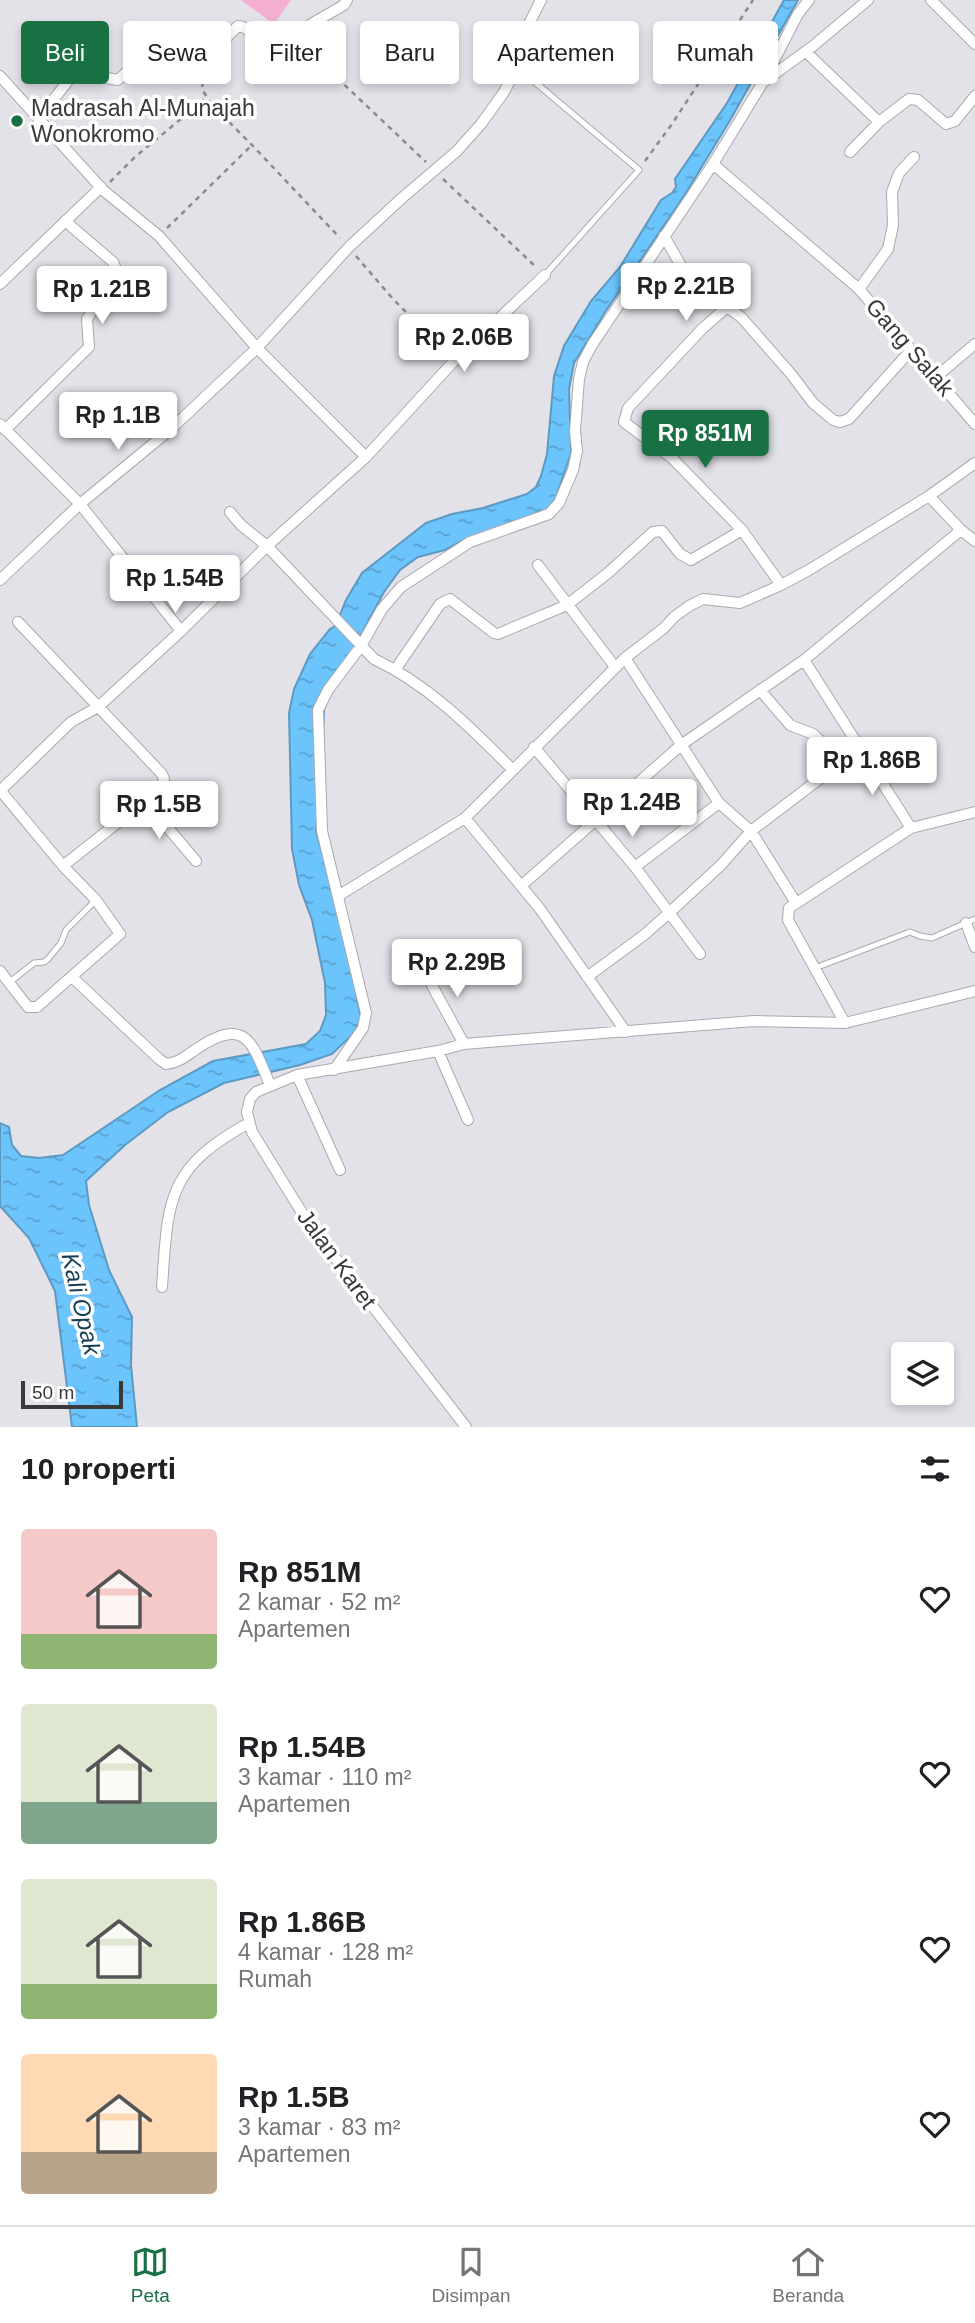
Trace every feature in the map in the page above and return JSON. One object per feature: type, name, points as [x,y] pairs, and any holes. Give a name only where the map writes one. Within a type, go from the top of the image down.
[{"type":"street","points":[[530,21],[541,0]]},
{"type":"street","points":[[778,53],[808,0]]},
{"type":"street","points":[[778,72],[806,52],[868,0]]},
{"type":"street","points":[[931,0],[975,44]]},
{"type":"street","points":[[231,33],[238,26],[279,50],[287,51],[311,24],[345,2]]},
{"type":"street","points":[[806,52],[879,122]]},
{"type":"street","points":[[39,118],[75,72],[118,79],[123,74]]},
{"type":"street","points":[[0,76],[102,188],[159,236],[257,348],[366,457]]},
{"type":"street","points":[[0,580],[80,504],[171,429],[257,348],[349,247],[457,151],[481,124],[508,84]]},
{"type":"street","points":[[334,1070],[363,1028],[366,1013],[322,831],[318,710],[358,643],[401,587],[470,542],[555,510],[565,491],[577,452],[576,414],[583,362],[713,164],[762,84]]},
{"type":"street","points":[[850,152],[879,122],[907,100],[918,100],[943,123],[951,124],[975,96]]},
{"type":"street","name":"Gang Salak","points":[[914,157],[899,173],[891,192],[893,225],[888,249],[859,289],[975,424]]},
{"type":"street","points":[[713,164],[859,289]]},
{"type":"street","points":[[0,284],[102,188]]},
{"type":"street","points":[[65,221],[113,262],[117,271],[87,319],[89,347],[3,427],[80,504],[181,631]]},
{"type":"street","points":[[664,236],[680,264],[696,283],[728,306],[766,344],[813,403],[833,419],[840,422],[849,419],[911,350]]},
{"type":"street","points":[[0,971],[28,1007],[37,1007],[120,934],[96,900],[63,866],[0,790],[71,722],[98,706],[181,631],[267,546],[366,457],[454,361],[545,275]]},
{"type":"street","points":[[728,306],[702,329],[628,408],[624,422],[672,458],[742,530],[781,585]]},
{"type":"street","points":[[936,377],[975,344]]},
{"type":"street","points":[[338,896],[465,818],[615,667],[674,617],[703,599],[740,603],[781,585],[929,496],[975,463]]},
{"type":"street","points":[[929,496],[975,541]]},
{"type":"street","points":[[230,512],[241,525],[267,546],[374,659],[396,670],[457,714],[513,770]]},
{"type":"street","points":[[396,670],[445,600],[450,599],[498,634],[567,605],[653,533],[662,531],[680,554],[691,560],[742,530]]},
{"type":"street","points":[[521,886],[681,745],[804,660],[961,530]]},
{"type":"street","points":[[538,565],[615,667]]},
{"type":"street","points":[[18,622],[164,779],[145,801],[63,866]]},
{"type":"street","points":[[625,658],[719,803],[751,831],[796,903]]},
{"type":"street","points":[[804,660],[911,828]]},
{"type":"street","points":[[760,690],[790,725],[813,734],[843,762]]},
{"type":"street","points":[[534,747],[635,867],[700,954]]},
{"type":"street","points":[[587,977],[669,913],[721,865],[751,831],[859,749]]},
{"type":"street","points":[[145,801],[196,860]]},
{"type":"street","points":[[635,867],[719,803]]},
{"type":"street","points":[[845,1023],[788,920],[787,911],[911,828],[975,813]]},
{"type":"street","points":[[465,818],[540,909],[626,1032]]},
{"type":"street","points":[[971,921],[975,947]]},
{"type":"street","points":[[423,969],[464,1044]]},
{"type":"street","points":[[73,978],[166,1063],[182,1059],[205,1043],[223,1035],[240,1035],[250,1041],[270,1086]]},
{"type":"street","points":[[162,1287],[166,1224],[172,1199],[181,1180],[200,1155],[221,1138],[249,1123],[247,1112],[250,1099],[256,1092],[297,1075],[438,1051],[464,1044],[754,1021],[845,1023],[975,991]]},
{"type":"street","points":[[438,1051],[468,1120]]},
{"type":"street","points":[[297,1075],[340,1170]]},
{"type":"street","name":"Jalan Karet","points":[[249,1123],[309,1224],[466,1427]]},
{"type":"lane","points":[[537,84],[639,170],[545,275]]},
{"type":"lane","points":[[10,982],[34,963],[48,959],[61,943],[66,930],[96,900]]},
{"type":"lane","points":[[815,968],[910,932],[932,938],[971,921]]},
{"type":"path","points":[[639,170],[753,0]]},
{"type":"path","points":[[345,2],[329,65],[333,74],[545,275]]},
{"type":"path","points":[[204,84],[206,99],[349,247],[393,299],[454,361]]},
{"type":"path","points":[[102,188],[206,99]]},
{"type":"path","points":[[159,236],[252,145]]},
{"type":"shaded area","points":[[241,0],[291,0],[276,21],[270,21]]},
{"type":"water","points":[[784,0],[798,0],[778,35],[778,21],[772,21]]},
{"type":"water","name":"Kali Opak","points":[[738,84],[750,84],[684,196],[605,312],[574,363],[569,389],[571,453],[555,500],[549,509],[462,541],[445,550],[418,557],[400,570],[384,592],[324,709],[316,831],[347,944],[361,1020],[353,1034],[332,1054],[300,1065],[224,1083],[168,1112],[125,1145],[86,1181],[89,1205],[109,1270],[132,1317],[131,1365],[137,1427],[72,1427],[55,1291],[29,1238],[0,1206],[0,1123],[9,1127],[12,1145],[21,1156],[39,1158],[63,1155],[160,1090],[213,1061],[306,1044],[320,1031],[326,1015],[325,983],[312,920],[299,885],[292,849],[289,713],[294,689],[310,654],[330,629],[339,624],[346,600],[362,573],[426,523],[527,494],[536,487],[547,454],[554,376],[564,346],[591,301],[620,267],[661,200],[672,193],[676,187],[675,179]]},
{"type":"place","name":"Madrasah Al-Munajah Wonokromo","points":[[17,121]]}]
